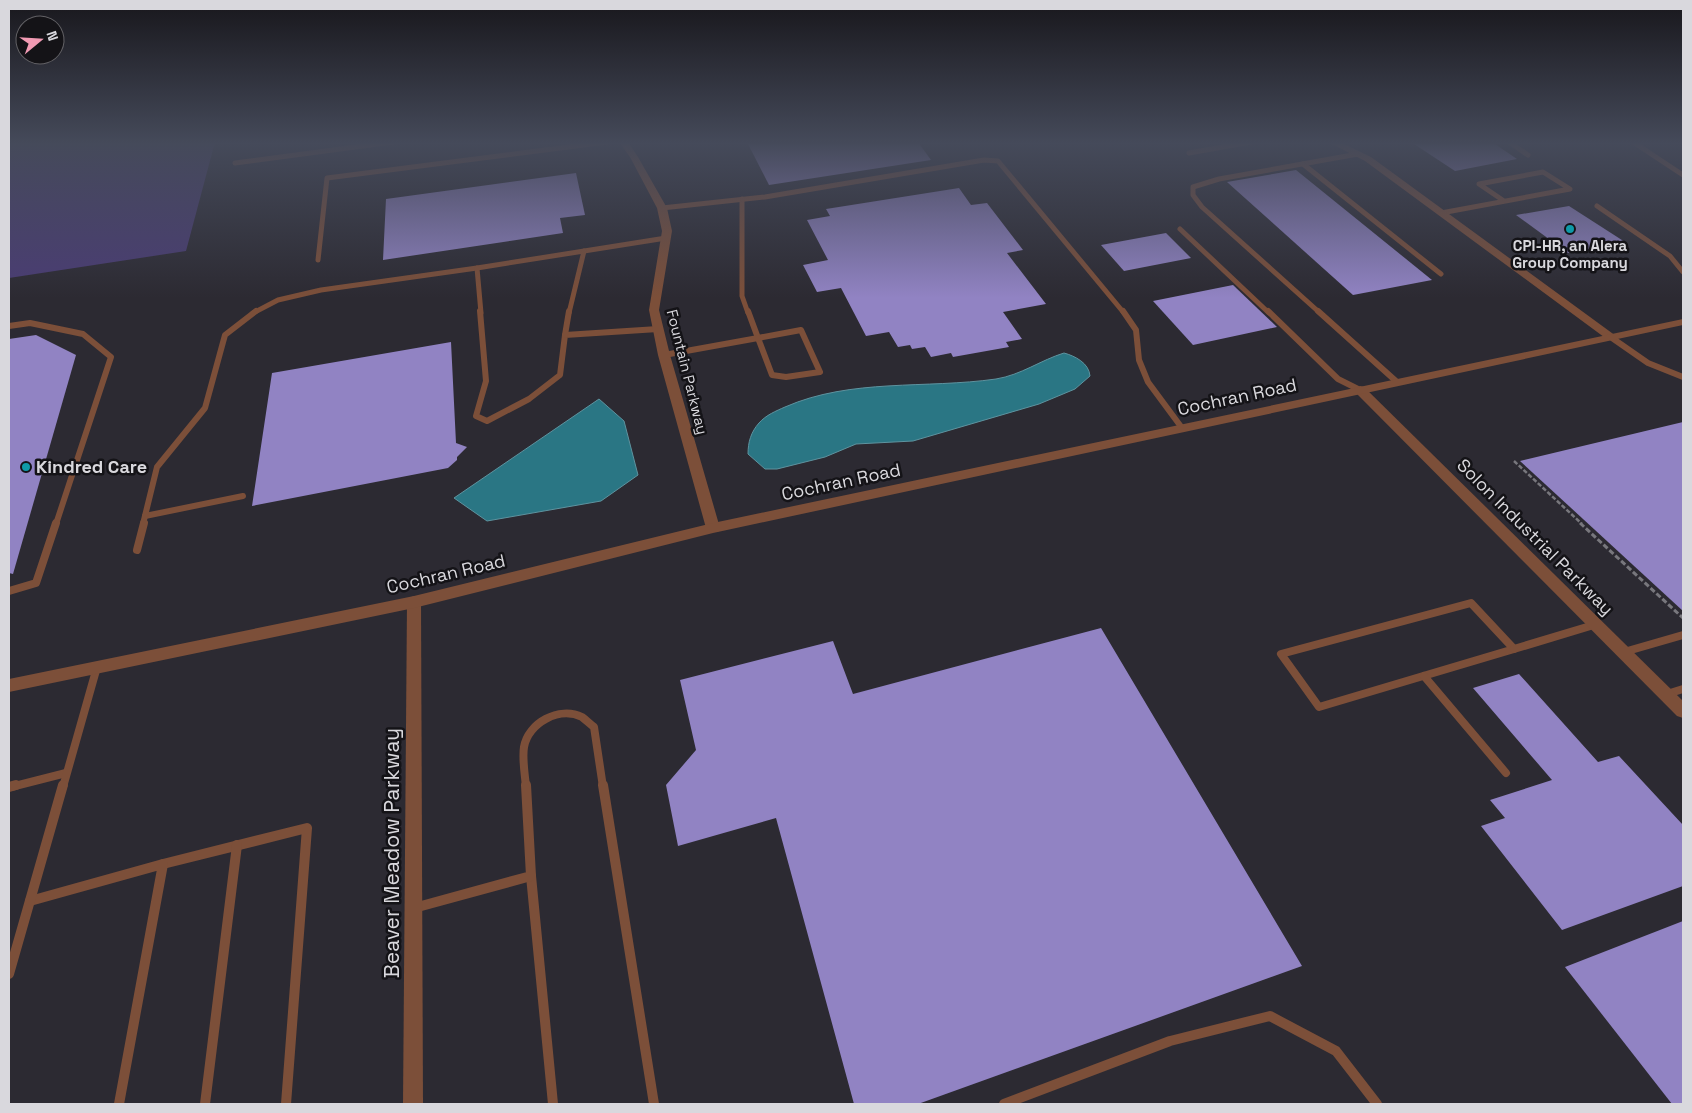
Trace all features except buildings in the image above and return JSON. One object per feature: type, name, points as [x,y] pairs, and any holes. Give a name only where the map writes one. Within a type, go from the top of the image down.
[{"type":"street","name":"Fountain Parkway","points":[[654,194],[662,208],[667,231],[654,310],[664,355],[713,528]]},
{"type":"street","points":[[1415,194],[1612,338]]},
{"type":"street","name":"Cochran Road","points":[[9,686],[414,602],[713,528],[1683,322]]},
{"type":"street","name":"Solon Industrial Parkway","points":[[1360,390],[1683,710]]},
{"type":"street","name":"Beaver Meadow Parkway","points":[[413,1104],[414,602]]},
{"type":"lane","points":[[318,260],[325,194]]},
{"type":"lane","points":[[662,208],[773,194]]},
{"type":"lane","points":[[1026,194],[1115,300],[1136,330],[1139,360],[1148,382],[1182,428]]},
{"type":"lane","points":[[1193,194],[1202,207],[1397,382]]},
{"type":"lane","points":[[1341,194],[1441,274]]},
{"type":"lane","points":[[1494,194],[1504,201]]},
{"type":"lane","points":[[1441,213],[1543,194]]},
{"type":"lane","points":[[664,355],[758,339],[801,330],[820,372],[786,376],[772,375],[758,339],[742,296],[742,199]]},
{"type":"lane","points":[[1597,206],[1670,256],[1683,272]]},
{"type":"lane","points":[[1180,229],[1204,253],[1216,261],[1338,379],[1360,390]]},
{"type":"lane","points":[[137,550],[157,467],[204,408],[225,334],[251,314],[278,300],[321,290],[666,238]]},
{"type":"lane","points":[[477,268],[486,381],[476,416],[487,421],[529,399],[560,375],[572,296],[584,251]]},
{"type":"lane","points":[[9,326],[30,323],[83,334],[111,357],[36,583],[9,591]]},
{"type":"lane","points":[[565,335],[658,330]]},
{"type":"lane","points":[[1612,338],[1648,364],[1683,377]]},
{"type":"lane","points":[[145,516],[243,496]]},
{"type":"lane","points":[[1514,649],[1471,603],[1281,654],[1319,707],[1424,676],[1514,649],[1596,624]]},
{"type":"lane","points":[[1624,652],[1683,635]]},
{"type":"lane","points":[[9,974],[97,667]]},
{"type":"lane","points":[[1424,676],[1506,773]]},
{"type":"lane","points":[[1667,694],[1683,689]]},
{"type":"lane","points":[[553,1104],[531,876],[524,747],[534,726],[549,717],[567,714],[582,717],[594,727],[654,1104]]},
{"type":"lane","points":[[9,787],[66,773]]},
{"type":"lane","points":[[30,901],[163,864],[307,828],[286,1104]]},
{"type":"lane","points":[[205,1104],[238,845]]},
{"type":"lane","points":[[119,1104],[163,864]]},
{"type":"lane","points":[[414,908],[531,876]]},
{"type":"lane","points":[[1004,1104],[1170,1041],[1270,1016],[1336,1051],[1377,1104]]},
{"type":"path","points":[[1514,460],[1683,618]]},
{"type":"shaded area","points":[[9,194],[201,194],[186,251],[9,278]]},
{"type":"water","points":[[1064,353],[1077,358],[1084,364],[1090,376],[1075,389],[1039,404],[913,441],[856,444],[825,457],[777,469],[765,469],[748,454],[749,441],[756,426],[762,420],[778,410],[810,398],[862,388],[996,379],[1014,374]]},
{"type":"water","points":[[599,399],[624,421],[638,475],[601,501],[487,521],[454,498]]},
{"type":"place","name":"CPI-HR, an Alera Group Company","points":[[1570,229]]},
{"type":"place","name":"Kindred Care","points":[[26,467]]}]
